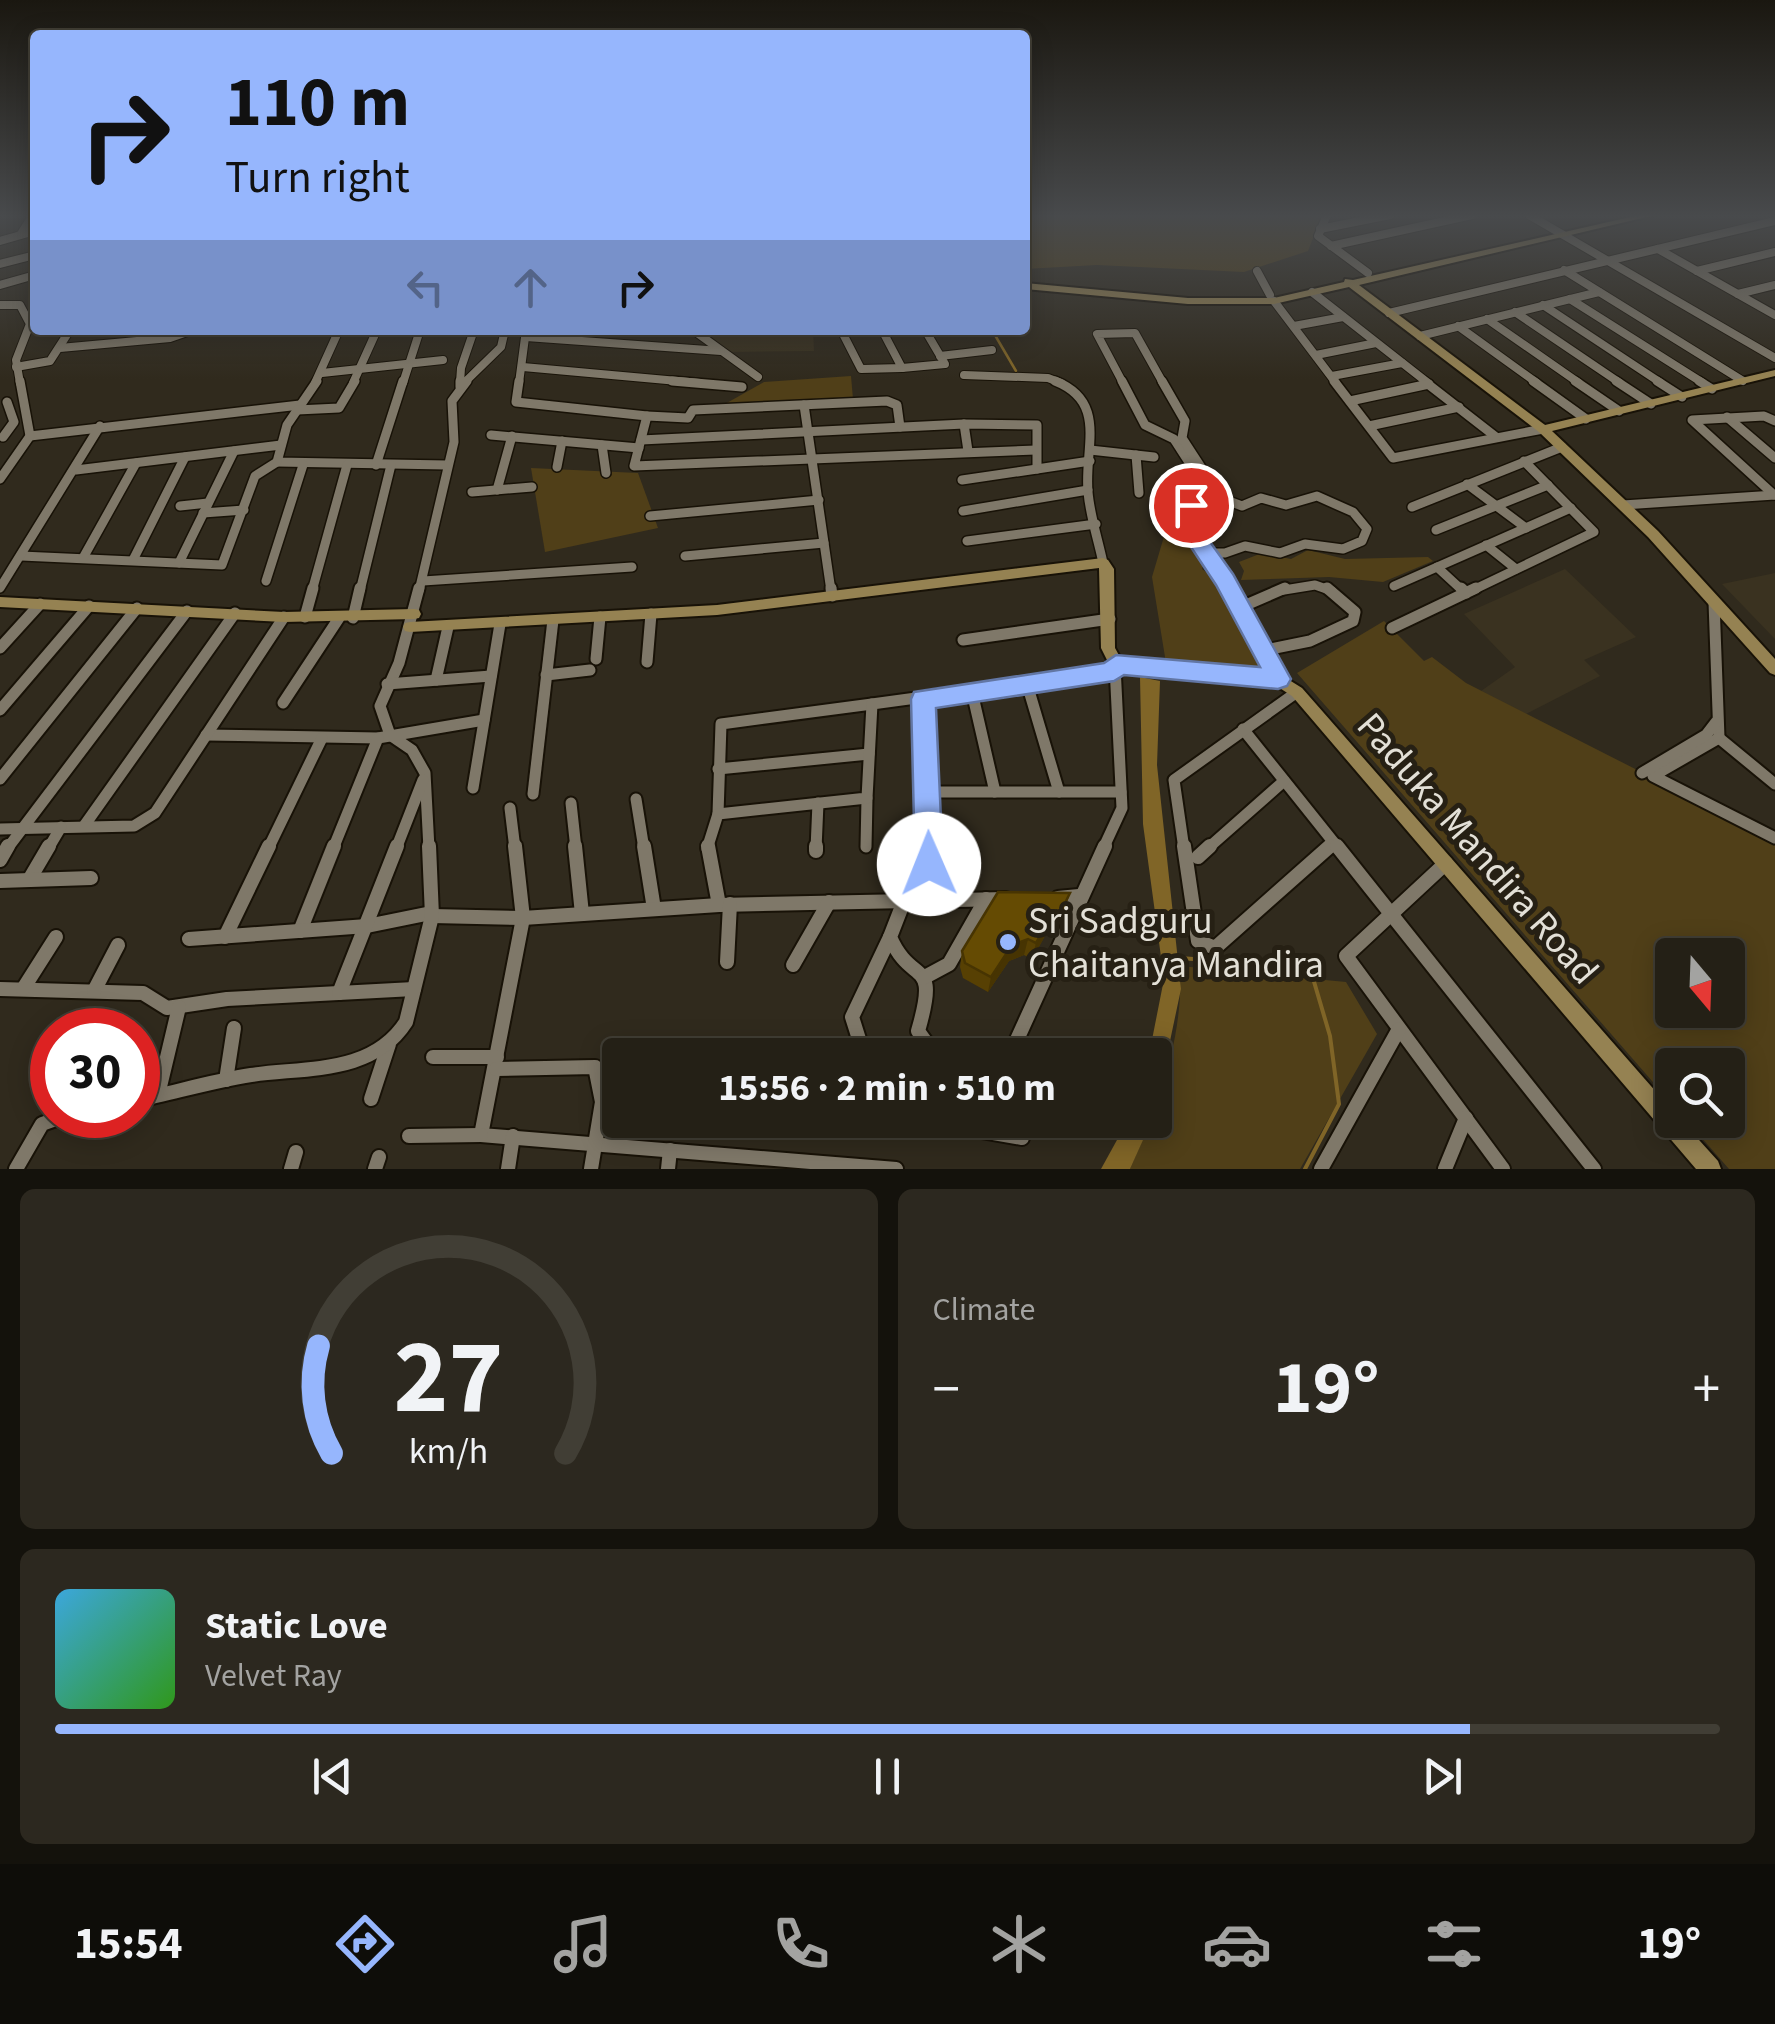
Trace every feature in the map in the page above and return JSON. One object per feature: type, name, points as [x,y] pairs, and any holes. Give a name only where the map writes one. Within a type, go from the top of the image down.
[{"type":"street","points":[[1364,270],[1368,272]]},
{"type":"street","points":[[1030,285],[1234,303],[1312,292],[1380,270]]},
{"type":"street","points":[[1272,298],[1398,270]]},
{"type":"street","points":[[1389,312],[1564,270],[1743,381]]},
{"type":"street","points":[[1621,270],[1775,358]]},
{"type":"street","points":[[1697,271],[1703,270]]},
{"type":"street","points":[[1257,271],[1272,298],[1393,458],[1496,437],[1554,440]]},
{"type":"street","points":[[1697,271],[1774,313]]},
{"type":"street","points":[[0,285],[30,276]]},
{"type":"street","points":[[1348,281],[1554,440],[1623,505],[1775,669]]},
{"type":"street","points":[[1738,294],[1775,285]]},
{"type":"street","points":[[1312,292],[1496,437]]},
{"type":"street","points":[[1420,336],[1599,292]]},
{"type":"street","points":[[1570,298],[1712,388]]},
{"type":"street","points":[[0,305],[20,305],[30,317]]},
{"type":"street","points":[[1543,305],[1682,396]]},
{"type":"street","points":[[1515,312],[1651,404]]},
{"type":"street","points":[[1294,326],[1343,317]]},
{"type":"street","points":[[1487,319],[1620,410]]},
{"type":"street","points":[[1458,326],[1586,419]]},
{"type":"street","points":[[0,479],[30,434],[16,367],[30,328]]},
{"type":"street","points":[[1188,452],[1174,439],[1145,424],[1097,334],[1135,333],[1185,420],[1182,438],[1188,452],[1210,488],[1221,498],[1242,506],[1261,498],[1286,504],[1317,496],[1353,512],[1368,530],[1362,541],[1343,549],[1305,544],[1280,553],[1245,546],[1225,553],[1204,552]]},
{"type":"street","points":[[16,367],[50,360],[67,335]]},
{"type":"street","points":[[60,348],[178,335]]},
{"type":"street","points":[[277,462],[287,425],[322,373],[337,335]]},
{"type":"street","points":[[2,438],[281,407],[338,408],[362,368],[375,335]]},
{"type":"street","points":[[376,465],[418,335]]},
{"type":"street","points":[[460,386],[472,335]]},
{"type":"street","points":[[300,931],[384,736],[380,706],[412,621],[446,490],[446,465],[455,434],[450,408],[460,386],[501,347],[504,335]]},
{"type":"street","points":[[526,335],[516,402],[688,418],[693,410],[894,401],[900,427]]},
{"type":"street","points":[[548,335],[721,351]]},
{"type":"street","points":[[700,335],[758,377]]},
{"type":"street","points":[[844,335],[861,368],[943,366],[928,335]]},
{"type":"street","points":[[885,335],[902,368]]},
{"type":"street","points":[[1316,355],[1376,343]]},
{"type":"street","points":[[940,356],[992,350]]},
{"type":"street","points":[[322,373],[443,360]]},
{"type":"street","points":[[1332,376],[1402,363]]},
{"type":"street","points":[[523,368],[742,387]]},
{"type":"street","points":[[1412,506],[1524,460],[1586,419],[1775,373]]},
{"type":"street","points":[[964,375],[1032,376],[1074,389],[1090,414],[1088,490],[1102,564],[1108,569],[1108,648],[1115,668],[1122,808],[1017,1038]]},
{"type":"street","points":[[1350,400],[1429,384]]},
{"type":"street","points":[[2,438],[14,422],[6,402]]},
{"type":"street","points":[[804,406],[832,596]]},
{"type":"street","points":[[281,407],[287,425]]},
{"type":"street","points":[[1369,426],[1459,407]]},
{"type":"street","points":[[647,416],[634,466],[1036,450]]},
{"type":"street","points":[[1774,495],[1692,422],[1764,416],[1775,421]]},
{"type":"street","points":[[1727,417],[1775,458]]},
{"type":"street","points":[[491,434],[602,445],[964,424],[1036,425],[1036,469]]},
{"type":"street","points":[[964,424],[968,451]]},
{"type":"street","points":[[0,588],[100,426]]},
{"type":"street","points":[[497,490],[512,436]]},
{"type":"street","points":[[557,467],[562,441]]},
{"type":"street","points":[[602,445],[606,472]]},
{"type":"street","points":[[76,470],[281,446]]},
{"type":"street","points":[[179,563],[234,451]]},
{"type":"street","points":[[1136,455],[1139,493]]},
{"type":"street","points":[[962,480],[1090,456],[1154,457]]},
{"type":"street","points":[[133,560],[185,457]]},
{"type":"street","points":[[1392,628],[1594,532],[1524,460]]},
{"type":"street","points":[[22,556],[222,565],[255,476],[277,462],[446,465]]},
{"type":"street","points":[[83,558],[136,463]]},
{"type":"street","points":[[284,703],[346,618],[391,464]]},
{"type":"street","points":[[266,580],[303,465]]},
{"type":"street","points":[[304,617],[347,465]]},
{"type":"street","points":[[1467,484],[1526,528]]},
{"type":"street","points":[[1436,530],[1548,484]]},
{"type":"street","points":[[472,492],[532,488]]},
{"type":"street","points":[[726,962],[725,905],[707,848],[718,814],[720,728],[728,721],[923,699],[1115,668],[1278,679],[1266,650],[1225,580],[1187,526],[1191,505],[1199,499],[1212,498],[1210,488]]},
{"type":"street","points":[[963,512],[1088,490]]},
{"type":"street","points":[[1623,505],[1774,495]]},
{"type":"street","points":[[650,516],[819,500]]},
{"type":"street","points":[[180,506],[244,510]]},
{"type":"street","points":[[1394,586],[1571,508]]},
{"type":"street","points":[[967,541],[1096,524]]},
{"type":"street","points":[[685,556],[824,543]]},
{"type":"street","points":[[1486,545],[1516,569]]},
{"type":"street","points":[[0,602],[412,621],[448,627],[651,614],[1102,564]]},
{"type":"street","points":[[466,579],[470,566]]},
{"type":"street","points":[[423,581],[632,567]]},
{"type":"street","points":[[1437,567],[1466,593]]},
{"type":"street","points":[[1239,608],[1286,587],[1317,584],[1339,593],[1355,612],[1353,621],[1327,635],[1266,650]]},
{"type":"street","points":[[1714,602],[1719,738],[1775,784]]},
{"type":"street","points":[[0,648],[40,604]]},
{"type":"street","points":[[0,710],[89,606]]},
{"type":"street","points":[[0,779],[137,608]]},
{"type":"street","points":[[0,860],[20,828],[187,611]]},
{"type":"street","points":[[84,826],[235,613]]},
{"type":"street","points":[[647,662],[651,614]]},
{"type":"street","points":[[0,829],[134,826],[155,812],[284,617]]},
{"type":"street","points":[[546,675],[593,664],[600,617]]},
{"type":"street","points":[[962,640],[1110,619]]},
{"type":"street","points":[[533,794],[552,620]]},
{"type":"street","points":[[473,788],[500,624]]},
{"type":"street","points":[[436,680],[448,627]]},
{"type":"street","points":[[387,684],[491,676]]},
{"type":"street","name":"Paduka Mandira Road","points":[[1278,679],[1296,692],[1710,1169]]},
{"type":"street","points":[[1027,684],[1059,792]]},
{"type":"street","points":[[972,692],[995,792]]},
{"type":"street","points":[[1296,692],[1174,780],[1198,942],[1215,948],[1334,843]]},
{"type":"street","points":[[923,699],[930,900]]},
{"type":"street","points":[[866,847],[872,704]]},
{"type":"street","points":[[206,735],[384,736],[484,720]]},
{"type":"street","points":[[1642,773],[1706,735],[1716,722]]},
{"type":"street","points":[[1243,729],[1594,1169]]},
{"type":"street","points":[[371,1099],[390,1043],[406,1022],[432,915],[426,773],[412,750],[384,736]]},
{"type":"street","points":[[225,936],[322,738]]},
{"type":"street","points":[[1719,738],[1653,776],[1775,838]]},
{"type":"street","points":[[718,770],[869,754]]},
{"type":"street","points":[[339,993],[426,773]]},
{"type":"street","points":[[1198,856],[1284,780]]},
{"type":"street","points":[[928,792],[1121,792]]},
{"type":"street","points":[[718,814],[867,798]]},
{"type":"street","points":[[636,799],[654,909]]},
{"type":"street","points":[[571,802],[582,914]]},
{"type":"street","points":[[816,851],[818,803]]},
{"type":"street","points":[[481,1135],[523,918],[510,808]]},
{"type":"street","points":[[29,880],[61,826]]},
{"type":"street","points":[[1446,863],[1346,956],[1504,1169]]},
{"type":"street","points":[[0,881],[91,878]]},
{"type":"street","points":[[1037,898],[1079,896]]},
{"type":"street","points":[[189,939],[367,926],[432,915],[523,918],[725,905],[1020,898]]},
{"type":"street","points":[[922,978],[949,964],[986,899]]},
{"type":"street","points":[[859,1038],[852,1016],[904,901]]},
{"type":"street","points":[[793,965],[829,902]]},
{"type":"street","points":[[23,989],[56,936]]},
{"type":"street","points":[[890,938],[895,950],[922,978],[928,990],[918,1031],[920,1038]]},
{"type":"street","points":[[94,992],[118,945]]},
{"type":"street","points":[[0,988],[142,993],[162,1008],[226,999],[414,989]]},
{"type":"street","points":[[160,1087],[179,1007]]},
{"type":"street","points":[[226,1080],[234,1028]]},
{"type":"street","points":[[1321,1169],[1400,1029]]},
{"type":"street","points":[[160,1095],[226,1080],[339,1067],[390,1043]]},
{"type":"street","points":[[432,1057],[595,1068],[602,1102],[591,1169]]},
{"type":"street","points":[[1445,1169],[1466,1118]]},
{"type":"street","points":[[409,1136],[513,1136],[896,1169]]},
{"type":"street","points":[[508,1169],[513,1136]]},
{"type":"street","points":[[16,1169],[34,1138]]},
{"type":"street","points":[[668,1169],[670,1150]]},
{"type":"street","points":[[290,1169],[296,1152]]},
{"type":"shaded area","points":[[1193,270],[1251,270],[1244,272]]},
{"type":"shaded area","points":[[707,335],[813,335],[814,351],[729,352]]},
{"type":"shaded area","points":[[851,376],[853,399],[725,404],[764,382]]},
{"type":"shaded area","points":[[531,468],[638,473],[658,528],[545,552]]},
{"type":"shaded area","points":[[1171,513],[1208,554],[1202,569],[1220,583],[1260,649],[1260,668],[1166,663],[1152,577]]},
{"type":"shaded area","points":[[1308,550],[1345,559],[1428,557],[1433,561],[1383,582],[1329,577],[1241,580],[1244,571],[1239,562],[1262,553],[1291,559]]},
{"type":"shaded area","points":[[1565,569],[1636,637],[1584,660],[1600,676],[1526,714],[1481,691],[1515,667],[1464,614]]},
{"type":"shaded area","points":[[1775,573],[1775,639],[1722,584]]},
{"type":"shaded area","points":[[1384,621],[1424,661],[1432,657],[1466,683],[1775,840],[1775,1169],[1729,1169],[1702,1138],[1745,1138],[1745,1048],[1655,1048],[1655,1084],[1297,673]]},
{"type":"shaded area","points":[[1140,677],[1160,681],[1157,765],[1181,989],[1171,1038],[1152,1038],[1164,979],[1143,824]]},
{"type":"shaded area","points":[[1180,966],[1346,982],[1377,1034],[1300,1169],[1130,1169],[1143,1138],[1172,1138],[1172,1049]]},
{"type":"shaded area","points":[[1118,1138],[1144,1138],[1130,1169],[1101,1169]]},
{"type":"building","name":"Sri Sadguru Chaitanya Mandira","points":[[998,892],[1070,893],[1036,943],[1028,939],[1012,945],[991,977],[965,963],[962,951]]},
{"type":"waterway","points":[[995,335],[1016,371]]},
{"type":"waterway","points":[[1180,958],[1310,968],[1330,1036],[1339,1104],[1305,1169]]},
{"type":"place","name":"Sri Sadguru Chaitanya Mandira","points":[[1008,942]]},
{"type":"route","points":[[929,864],[923,699],[1114,672],[1116,664],[1278,679],[1266,650],[1225,580],[1187,526],[1191,505]]}]
